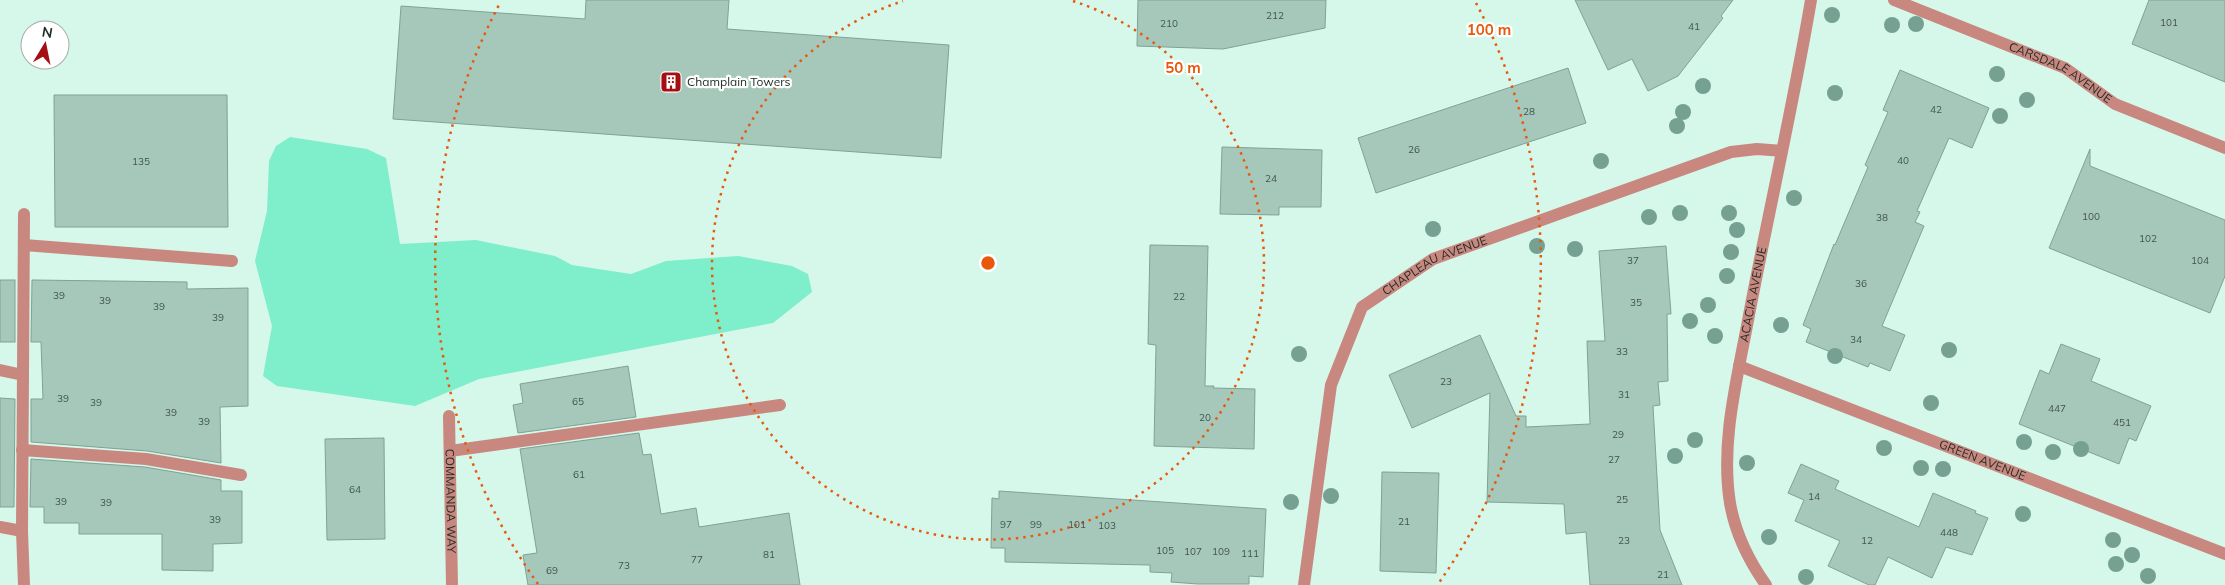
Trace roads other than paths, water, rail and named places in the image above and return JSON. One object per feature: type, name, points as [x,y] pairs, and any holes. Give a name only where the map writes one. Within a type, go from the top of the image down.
[{"type":"street","name":"ACACIA AVENUE","points":[[1766,585],[1757,573],[1739,535],[1730,503],[1728,465],[1730,427],[1739,366],[1811,0]]},
{"type":"street","name":"CARSDALE AVENUE","points":[[1894,0],[2065,68],[2115,104],[2225,148]]},
{"type":"street","name":"CHAPLEAU AVENUE","points":[[1304,585],[1331,385],[1362,307],[1433,259],[1731,152],[1757,149],[1782,151]]},
{"type":"street","points":[[24,214],[22,450],[24,585]]},
{"type":"street","points":[[24,245],[232,261]]},
{"type":"street","name":"GREEN AVENUE","points":[[1739,366],[2225,554]]},
{"type":"street","points":[[0,370],[23,375]]},
{"type":"street","points":[[450,452],[780,406]]},
{"type":"street","name":"COMMANDA WAY","points":[[449,416],[452,585]]},
{"type":"street","points":[[22,450],[146,459],[241,475]]},
{"type":"street","points":[[0,528],[22,531]]},
{"type":"place","name":"Champlain Towers","points":[[671,82]]}]
